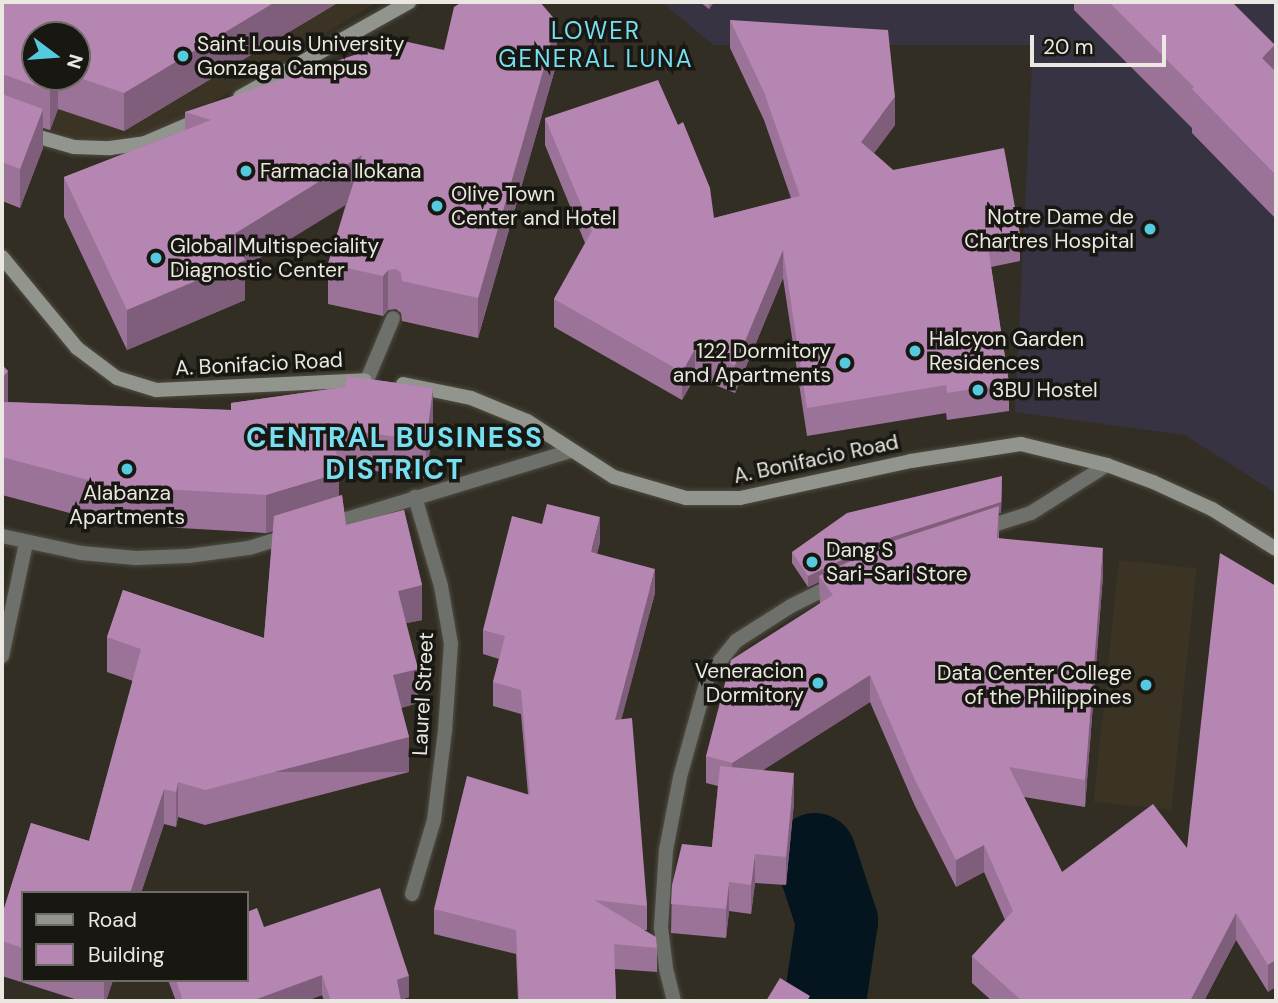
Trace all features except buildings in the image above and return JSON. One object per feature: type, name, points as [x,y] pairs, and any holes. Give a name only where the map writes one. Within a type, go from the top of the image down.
[{"type":"main road","points":[[2,122],[25,133],[74,147],[110,148],[145,142],[219,110],[279,73],[409,2]]},
{"type":"main road","name":"A. Bonifacio Road","points":[[2,257],[78,348],[117,378],[156,390],[378,381],[471,398],[527,421],[614,477],[686,498],[740,498],[911,461],[1021,444],[1107,465],[1213,509],[1276,549]]},
{"type":"street","points":[[378,381],[393,318]]},
{"type":"street","points":[[2,536],[81,554],[122,557],[188,556],[249,548],[570,451]]},
{"type":"street","points":[[967,534],[1031,513],[1107,465]]},
{"type":"street","name":"Laurel Street","points":[[412,894],[434,820],[445,731],[451,644],[441,586],[415,497]]},
{"type":"street","points":[[2,656],[26,543]]},
{"type":"street","points":[[674,1001],[666,968],[661,927],[666,850],[680,777],[709,676],[736,641],[791,606],[846,578]]},
{"type":"shaded area","name":"Saint Louis University Gonzaga Campus","points":[[2,2],[377,2],[210,104],[143,134],[109,139],[77,137],[30,124],[22,91],[91,91],[91,21],[21,21],[21,85]]},
{"type":"shaded area","name":"Notre Dame de Chartres Hospital","points":[[662,2],[1276,2],[1276,493],[1185,435],[1015,412],[1033,45],[713,45]]},
{"type":"shaded area","name":"Data Center College of the Philippines","points":[[1119,560],[1197,568],[1171,810],[1094,802]]},
{"type":"waterway","points":[[815,854],[837,921],[825,1001]]},
{"type":"place","name":"Saint Louis University Gonzaga Campus","points":[[183,56]]},
{"type":"place","name":"Farmacia Ilokana","points":[[246,171]]},
{"type":"place","name":"Olive Town Center and Hotel","points":[[437,206]]},
{"type":"place","name":"Notre Dame de Chartres Hospital","points":[[1150,229]]},
{"type":"place","name":"Global Multispeciality Diagnostic Center","points":[[156,258]]},
{"type":"place","name":"Halcyon Garden Residences","points":[[915,351]]},
{"type":"place","name":"122 Dormitory and Apartments","points":[[845,363]]},
{"type":"place","name":"3BU Hostel","points":[[978,390]]},
{"type":"place","name":"Alabanza Apartments","points":[[127,469]]},
{"type":"place","name":"Dang S Sari-Sari Store","points":[[812,562]]},
{"type":"place","name":"Veneracion Dormitory","points":[[818,683]]},
{"type":"place","name":"Data Center College of the Philippines","points":[[1146,685]]},
{"type":"district","name":"LOWER GENERAL LUNA","points":[[596,45]]},
{"type":"district","name":"CENTRAL BUSINESS DISTRICT","points":[[395,454]]}]
